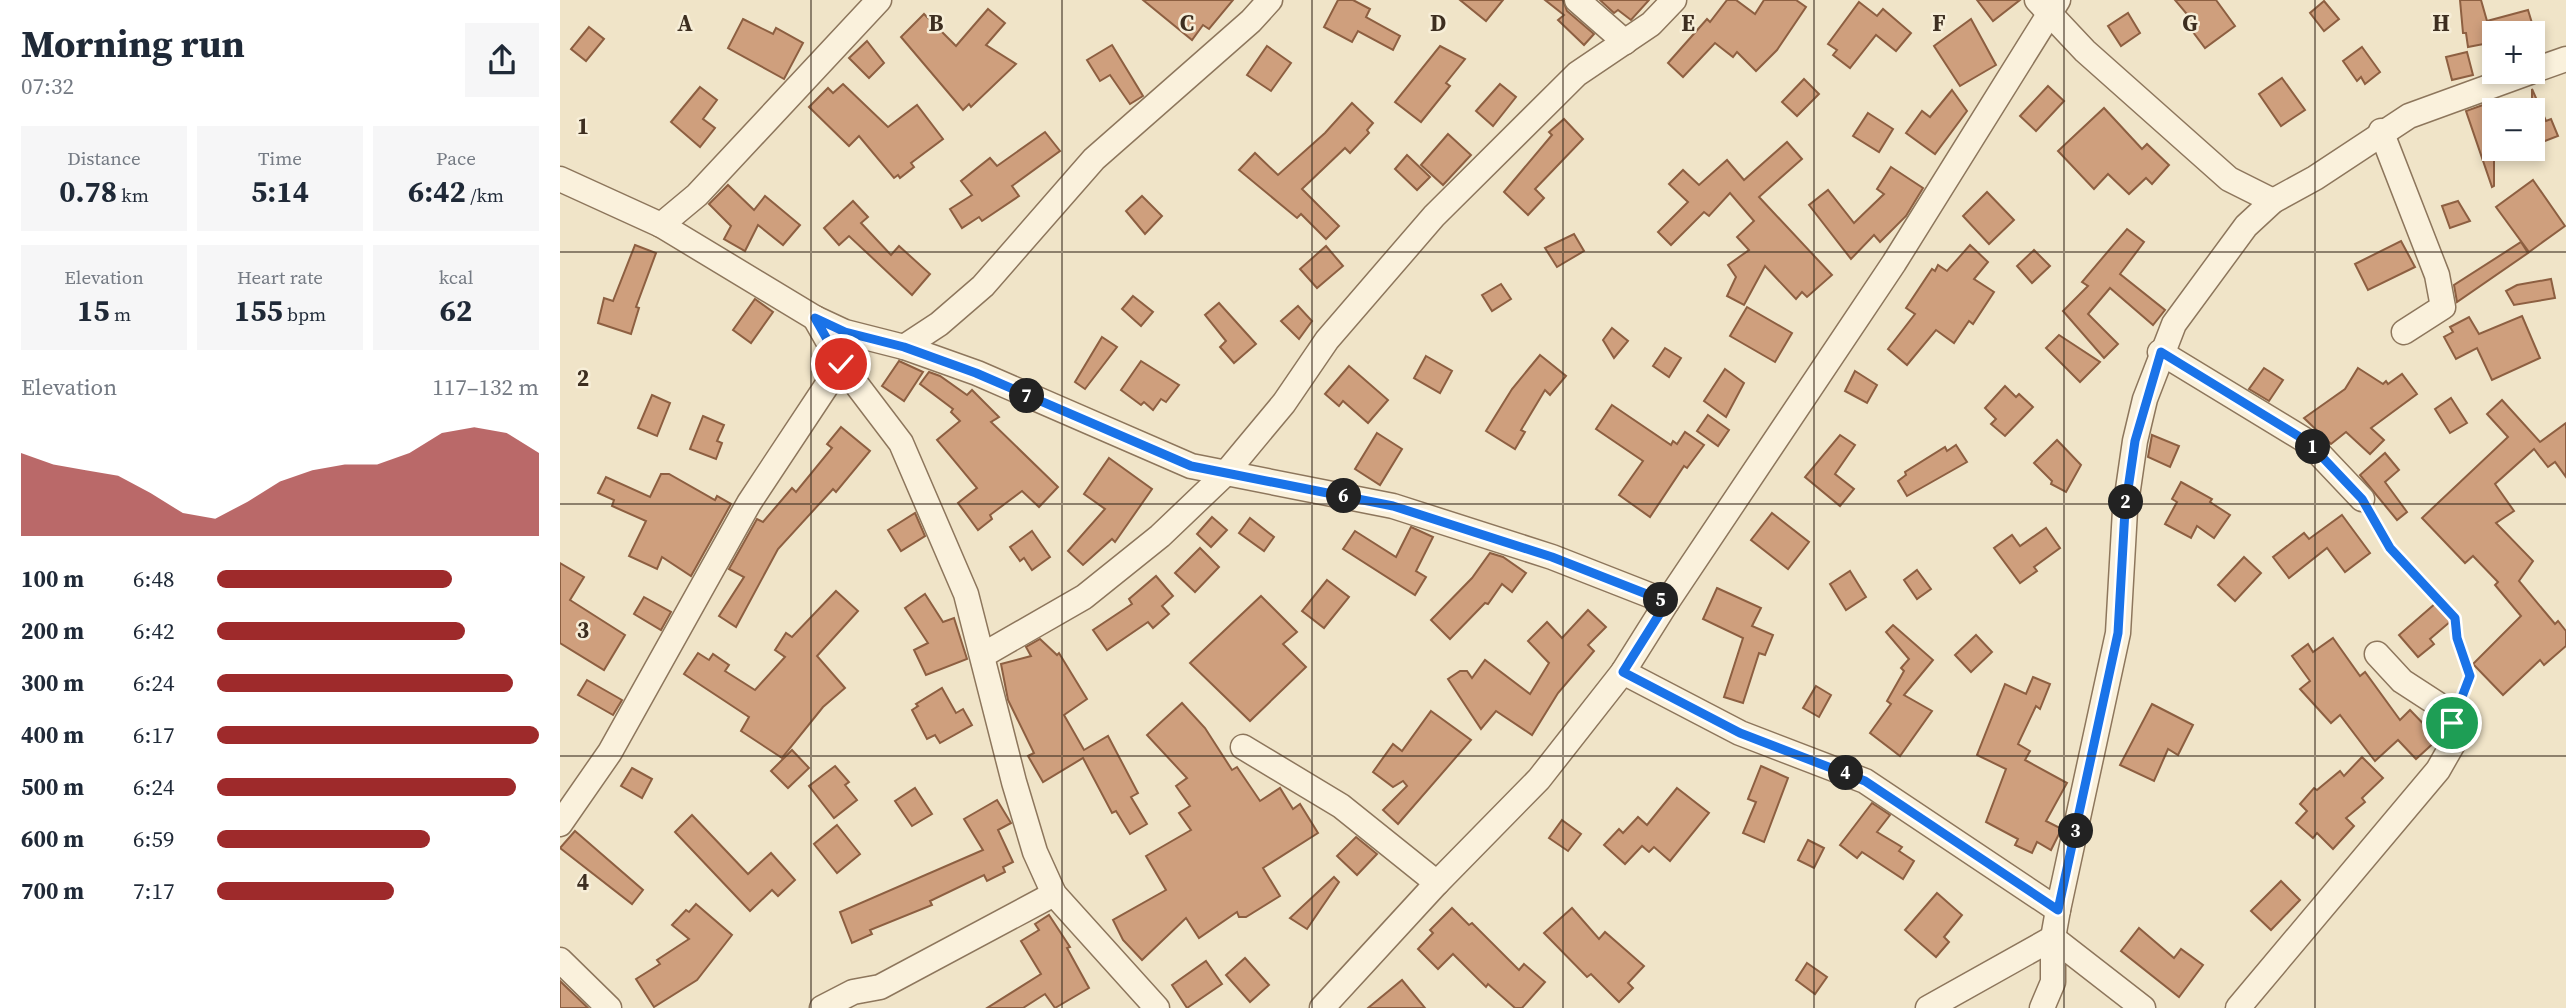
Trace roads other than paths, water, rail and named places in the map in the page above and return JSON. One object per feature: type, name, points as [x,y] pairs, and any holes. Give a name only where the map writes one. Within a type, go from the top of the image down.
[{"type":"street","points":[[661,225],[697,195],[879,0]]},
{"type":"street","points":[[904,347],[939,324],[983,286],[1094,159],[1251,21],[1270,0]]},
{"type":"street","points":[[1577,0],[1625,42]]},
{"type":"street","points":[[983,655],[1084,597],[1126,566],[1225,474],[1284,403],[1327,340],[1434,216],[1577,74],[1651,24],[1674,0]]},
{"type":"street","points":[[1322,1008],[1437,883],[1539,779],[1623,672],[1667,602],[1887,275],[2048,5],[2148,109],[2229,179],[2273,201]]},
{"type":"street","points":[[2545,66],[2566,59]]},
{"type":"street","points":[[2042,1008],[2053,982],[2053,938],[2058,910],[2118,633],[2125,510],[2135,441],[2161,352],[2174,324],[2220,258],[2246,226],[2273,201],[2345,158],[2381,131],[2409,116],[2496,84]]},
{"type":"street","points":[[2381,131],[2437,275],[2443,307],[2404,332]]},
{"type":"street","points":[[560,179],[661,225],[815,318],[845,332],[904,347],[976,373],[1191,466],[1393,506],[1552,557],[1667,602]]},
{"type":"street","points":[[815,318],[841,364],[901,443],[915,470],[966,594],[983,655],[989,693],[1014,782],[1035,852],[1054,894],[1157,1008]]},
{"type":"street","points":[[2161,352],[2308,442],[2362,499]]},
{"type":"street","points":[[560,824],[610,752],[749,503],[841,364]]},
{"type":"street","points":[[2238,1008],[2438,770],[2454,742],[2452,723],[2442,708],[2402,681],[2377,654]]},
{"type":"street","points":[[1623,672],[1740,733],[1865,781],[2058,910]]},
{"type":"street","points":[[1243,747],[1341,806],[1437,883]]},
{"type":"street","points":[[822,1008],[853,992],[880,987],[1054,894]]},
{"type":"street","points":[[1928,1008],[2053,938]]},
{"type":"street","points":[[2053,938],[2143,1008]]},
{"type":"street","points":[[560,960],[609,1008]]}]
